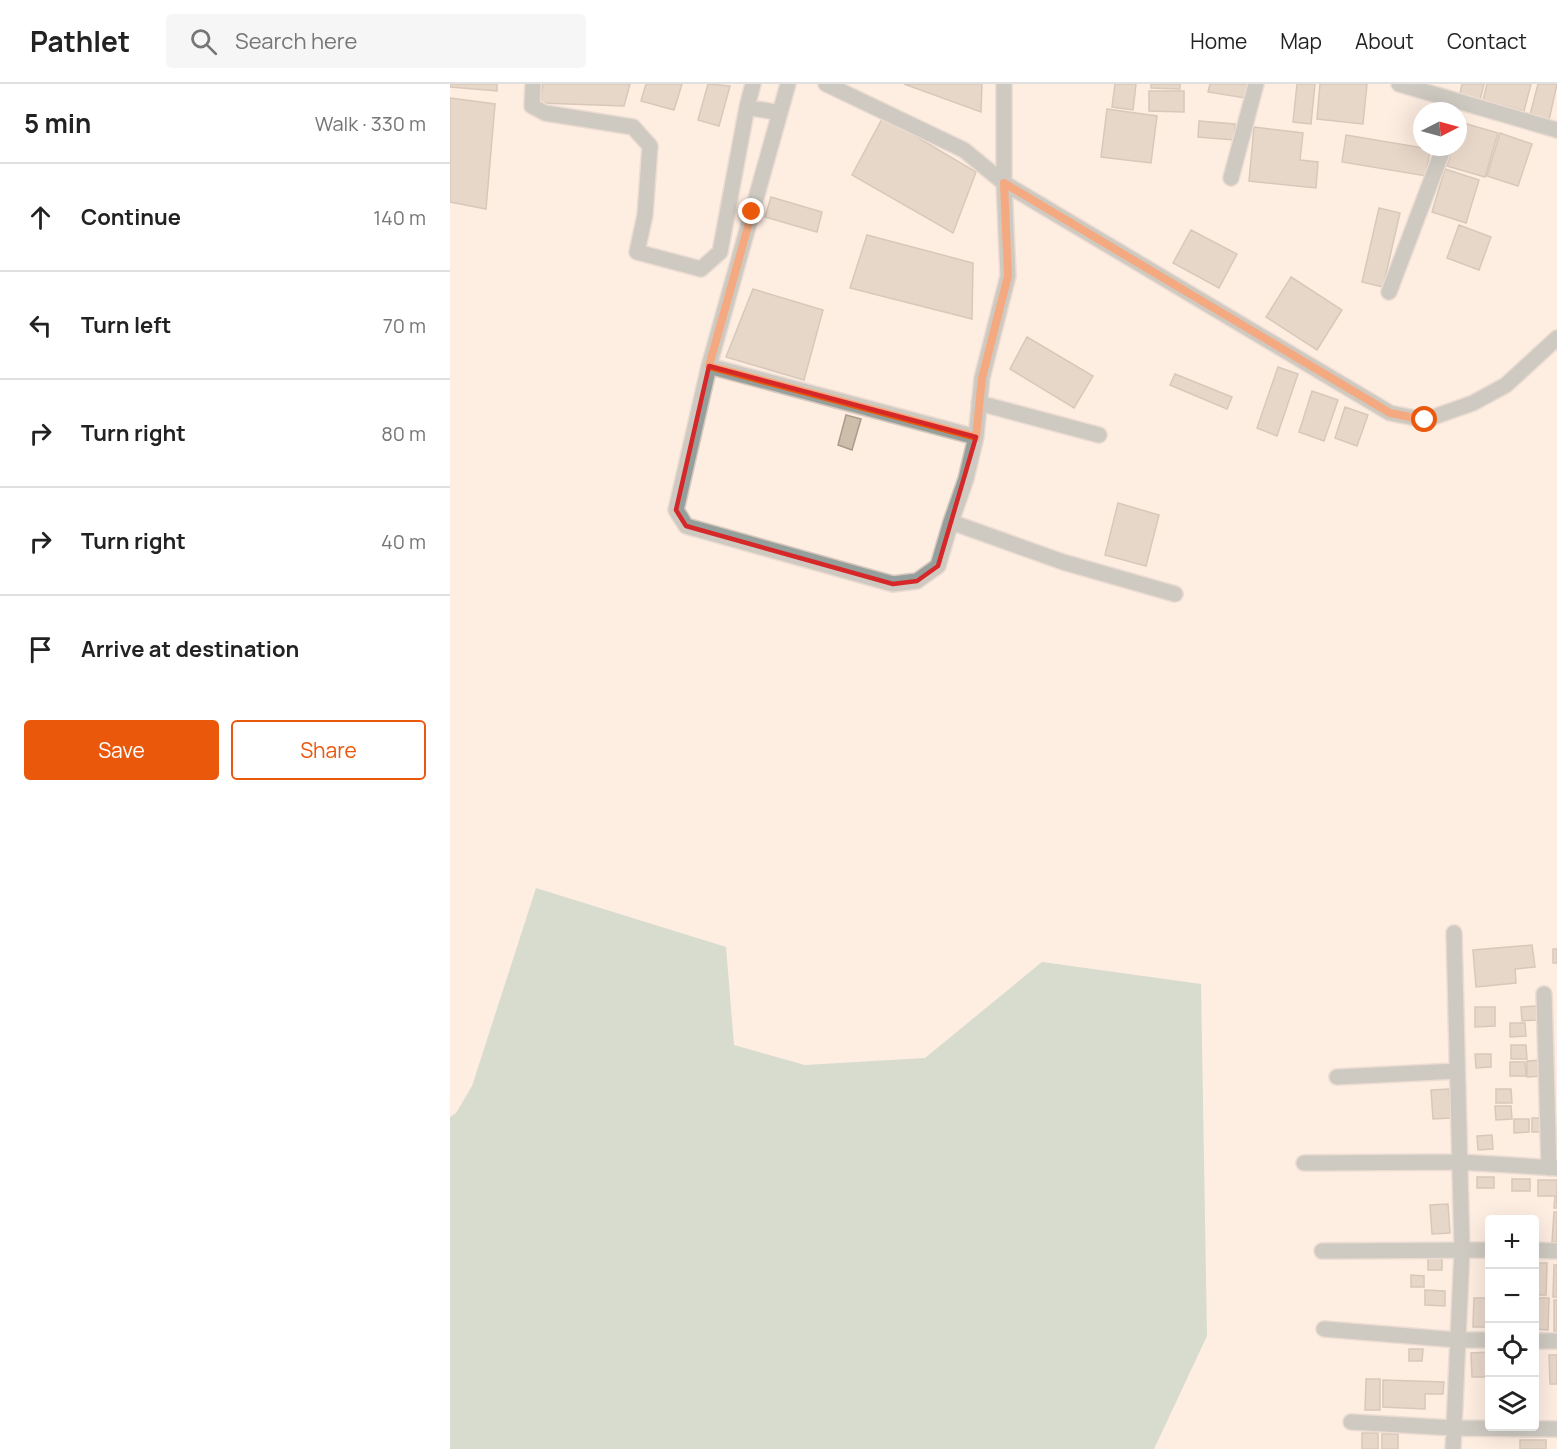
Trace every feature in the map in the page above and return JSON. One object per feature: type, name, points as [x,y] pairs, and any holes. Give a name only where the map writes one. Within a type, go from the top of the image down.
[{"type":"street","points":[[533,84],[532,106],[545,113],[633,128],[650,146],[645,215],[637,252],[700,269],[720,252],[753,84]]},
{"type":"street","points":[[788,84],[709,366],[676,510],[686,526],[892,584],[917,581],[938,566],[966,479],[976,437],[982,378],[1008,276],[1004,183],[1005,84]]},
{"type":"street","points":[[826,84],[964,150],[1004,183],[1390,413],[1425,420],[1473,403],[1506,385],[1557,338]]},
{"type":"street","points":[[1231,178],[1256,84]]},
{"type":"street","points":[[1399,84],[1448,102]]},
{"type":"street","points":[[747,107],[780,113]]},
{"type":"street","points":[[1467,108],[1557,130]]},
{"type":"street","points":[[1389,292],[1441,156]]},
{"type":"street","points":[[709,366],[976,437]]},
{"type":"street","points":[[979,403],[1099,435]]},
{"type":"street","points":[[951,522],[1063,562],[1175,594]]},
{"type":"street","points":[[1453,1449],[1462,1250],[1454,933]]},
{"type":"street","points":[[1304,1162],[1459,1162],[1553,1168],[1544,994]]},
{"type":"street","points":[[1337,1077],[1456,1071]]},
{"type":"street","points":[[1322,1251],[1485,1250]]},
{"type":"street","points":[[1539,1250],[1557,1251]]},
{"type":"street","points":[[1324,1329],[1458,1340],[1485,1340]]},
{"type":"street","points":[[1539,1341],[1557,1341]]},
{"type":"street","points":[[1351,1422],[1454,1428],[1557,1429]]},
{"type":"highlighted area","points":[[709,366],[976,437],[938,566],[917,581],[893,584],[686,526],[676,510]]},
{"type":"green space","points":[[536,888],[726,947],[734,1045],[805,1065],[925,1058],[1042,962],[1201,984],[1207,1336],[1154,1449],[450,1449],[450,1117],[456,1113],[472,1086]]},
{"type":"building","points":[[450,84],[497,84],[497,91],[450,87]]},
{"type":"building","points":[[543,84],[630,84],[624,106],[540,103]]},
{"type":"building","points":[[646,84],[682,84],[674,110],[641,101]]},
{"type":"building","points":[[708,84],[730,86],[719,126],[698,120]]},
{"type":"building","points":[[904,84],[982,84],[981,112]]},
{"type":"building","points":[[1115,84],[1136,84],[1133,110],[1112,107]]},
{"type":"building","points":[[1151,84],[1180,84],[1180,89],[1151,88]]},
{"type":"building","points":[[1210,84],[1247,84],[1245,98],[1208,92]]},
{"type":"building","points":[[1297,84],[1315,84],[1311,124],[1293,122]]},
{"type":"building","points":[[1320,84],[1367,84],[1363,124],[1317,119]]},
{"type":"building","points":[[1462,84],[1484,84],[1479,104],[1459,98]]},
{"type":"building","points":[[1487,84],[1531,84],[1524,111],[1483,100]]},
{"type":"building","points":[[1538,84],[1557,84],[1549,120],[1530,115]]},
{"type":"building","points":[[1149,91],[1184,91],[1184,112],[1149,111]]},
{"type":"building","points":[[450,98],[495,104],[486,209],[450,202]]},
{"type":"building","points":[[1107,109],[1157,116],[1151,163],[1101,157]]},
{"type":"building","points":[[883,117],[976,172],[953,233],[852,175]]},
{"type":"building","points":[[1199,121],[1235,124],[1234,140],[1198,137]]},
{"type":"building","points":[[1467,124],[1498,133],[1485,177],[1447,166],[1450,156],[1467,156]]},
{"type":"building","points":[[1254,127],[1303,133],[1300,160],[1318,162],[1316,188],[1249,181]]},
{"type":"building","points":[[1500,133],[1532,144],[1518,186],[1487,176]]},
{"type":"building","points":[[1346,135],[1413,146],[1413,156],[1429,156],[1426,176],[1342,162]]},
{"type":"building","points":[[1445,169],[1479,180],[1466,223],[1432,212]]},
{"type":"building","points":[[771,197],[822,212],[817,232],[765,217]]},
{"type":"building","points":[[1379,208],[1400,213],[1383,287],[1362,282]]},
{"type":"building","points":[[1459,225],[1491,237],[1479,270],[1447,258]]},
{"type":"building","points":[[1191,230],[1237,254],[1219,288],[1173,263]]},
{"type":"building","points":[[867,235],[973,263],[972,319],[850,288]]},
{"type":"building","points":[[1291,277],[1342,310],[1317,350],[1266,317]]},
{"type":"building","points":[[753,289],[823,310],[804,380],[726,357]]},
{"type":"building","points":[[1027,337],[1093,376],[1074,408],[1010,369]]},
{"type":"building","points":[[1278,367],[1298,374],[1277,436],[1257,428]]},
{"type":"building","points":[[1175,374],[1232,397],[1227,409],[1170,385]]},
{"type":"building","points":[[1312,391],[1338,400],[1324,441],[1299,432]]},
{"type":"building","points":[[1345,407],[1368,415],[1357,446],[1335,438]]},
{"type":"building","points":[[846,415],[861,419],[852,450],[838,445]]},
{"type":"building","points":[[1118,503],[1159,515],[1146,566],[1105,555]]},
{"type":"building","points":[[1532,945],[1535,967],[1515,969],[1516,983],[1476,987],[1473,950]]},
{"type":"building","points":[[1553,949],[1557,949],[1557,963],[1553,963]]},
{"type":"building","points":[[1536,1006],[1537,1020],[1522,1021],[1521,1007]]},
{"type":"building","points":[[1475,1007],[1495,1007],[1495,1026],[1475,1027]]},
{"type":"building","points":[[1510,1023],[1525,1023],[1526,1036],[1510,1037]]},
{"type":"building","points":[[1511,1045],[1526,1045],[1527,1059],[1511,1059]]},
{"type":"building","points":[[1475,1054],[1491,1054],[1491,1067],[1476,1068]]},
{"type":"building","points":[[1543,1060],[1544,1076],[1527,1077],[1527,1061]]},
{"type":"building","points":[[1510,1062],[1525,1062],[1526,1076],[1510,1076]]},
{"type":"building","points":[[1449,1089],[1451,1118],[1433,1119],[1431,1090]]},
{"type":"building","points":[[1496,1089],[1511,1089],[1512,1103],[1496,1103]]},
{"type":"building","points":[[1495,1106],[1511,1106],[1512,1119],[1496,1120]]},
{"type":"building","points":[[1532,1118],[1547,1118],[1548,1132],[1532,1132]]},
{"type":"building","points":[[1514,1119],[1529,1119],[1529,1132],[1514,1133]]},
{"type":"building","points":[[1492,1135],[1493,1149],[1478,1150],[1477,1136]]},
{"type":"building","points":[[1477,1177],[1494,1177],[1494,1188],[1477,1188]]},
{"type":"building","points":[[1512,1179],[1530,1179],[1530,1191],[1512,1191]]},
{"type":"building","points":[[1538,1180],[1557,1180],[1557,1208],[1554,1208],[1555,1196],[1538,1196]]},
{"type":"building","points":[[1448,1204],[1450,1233],[1432,1234],[1430,1205]]},
{"type":"building","points":[[1554,1212],[1557,1212],[1557,1242],[1552,1242]]},
{"type":"building","points":[[1428,1258],[1442,1258],[1442,1270],[1428,1270]]},
{"type":"building","points":[[1539,1263],[1547,1263],[1546,1295],[1539,1295]]},
{"type":"building","points":[[1554,1265],[1557,1265],[1557,1297],[1553,1297]]},
{"type":"building","points":[[1411,1275],[1424,1276],[1424,1287],[1411,1287]]},
{"type":"building","points":[[1425,1290],[1445,1291],[1445,1306],[1425,1305]]},
{"type":"building","points":[[1474,1298],[1485,1298],[1485,1327],[1473,1327]]},
{"type":"building","points":[[1539,1298],[1549,1298],[1548,1330],[1539,1329]]},
{"type":"building","points":[[1554,1300],[1557,1300],[1557,1331],[1554,1331]]},
{"type":"building","points":[[1409,1349],[1423,1349],[1422,1361],[1409,1361]]},
{"type":"building","points":[[1485,1352],[1485,1377],[1472,1377],[1471,1353]]},
{"type":"building","points":[[1549,1355],[1557,1355],[1557,1384],[1550,1384]]},
{"type":"building","points":[[1366,1379],[1380,1379],[1380,1410],[1365,1410]]},
{"type":"building","points":[[1383,1380],[1444,1382],[1443,1394],[1425,1394],[1425,1409],[1383,1407]]},
{"type":"building","points":[[1362,1433],[1378,1433],[1378,1449],[1362,1449]]},
{"type":"building","points":[[1382,1434],[1398,1434],[1398,1449],[1382,1449]]},
{"type":"building","points":[[1520,1440],[1546,1440],[1546,1449],[1520,1449]]},
{"type":"route","points":[[752,212],[709,366],[976,437],[982,378],[1008,276],[1004,183],[1390,413],[1425,420]]}]
